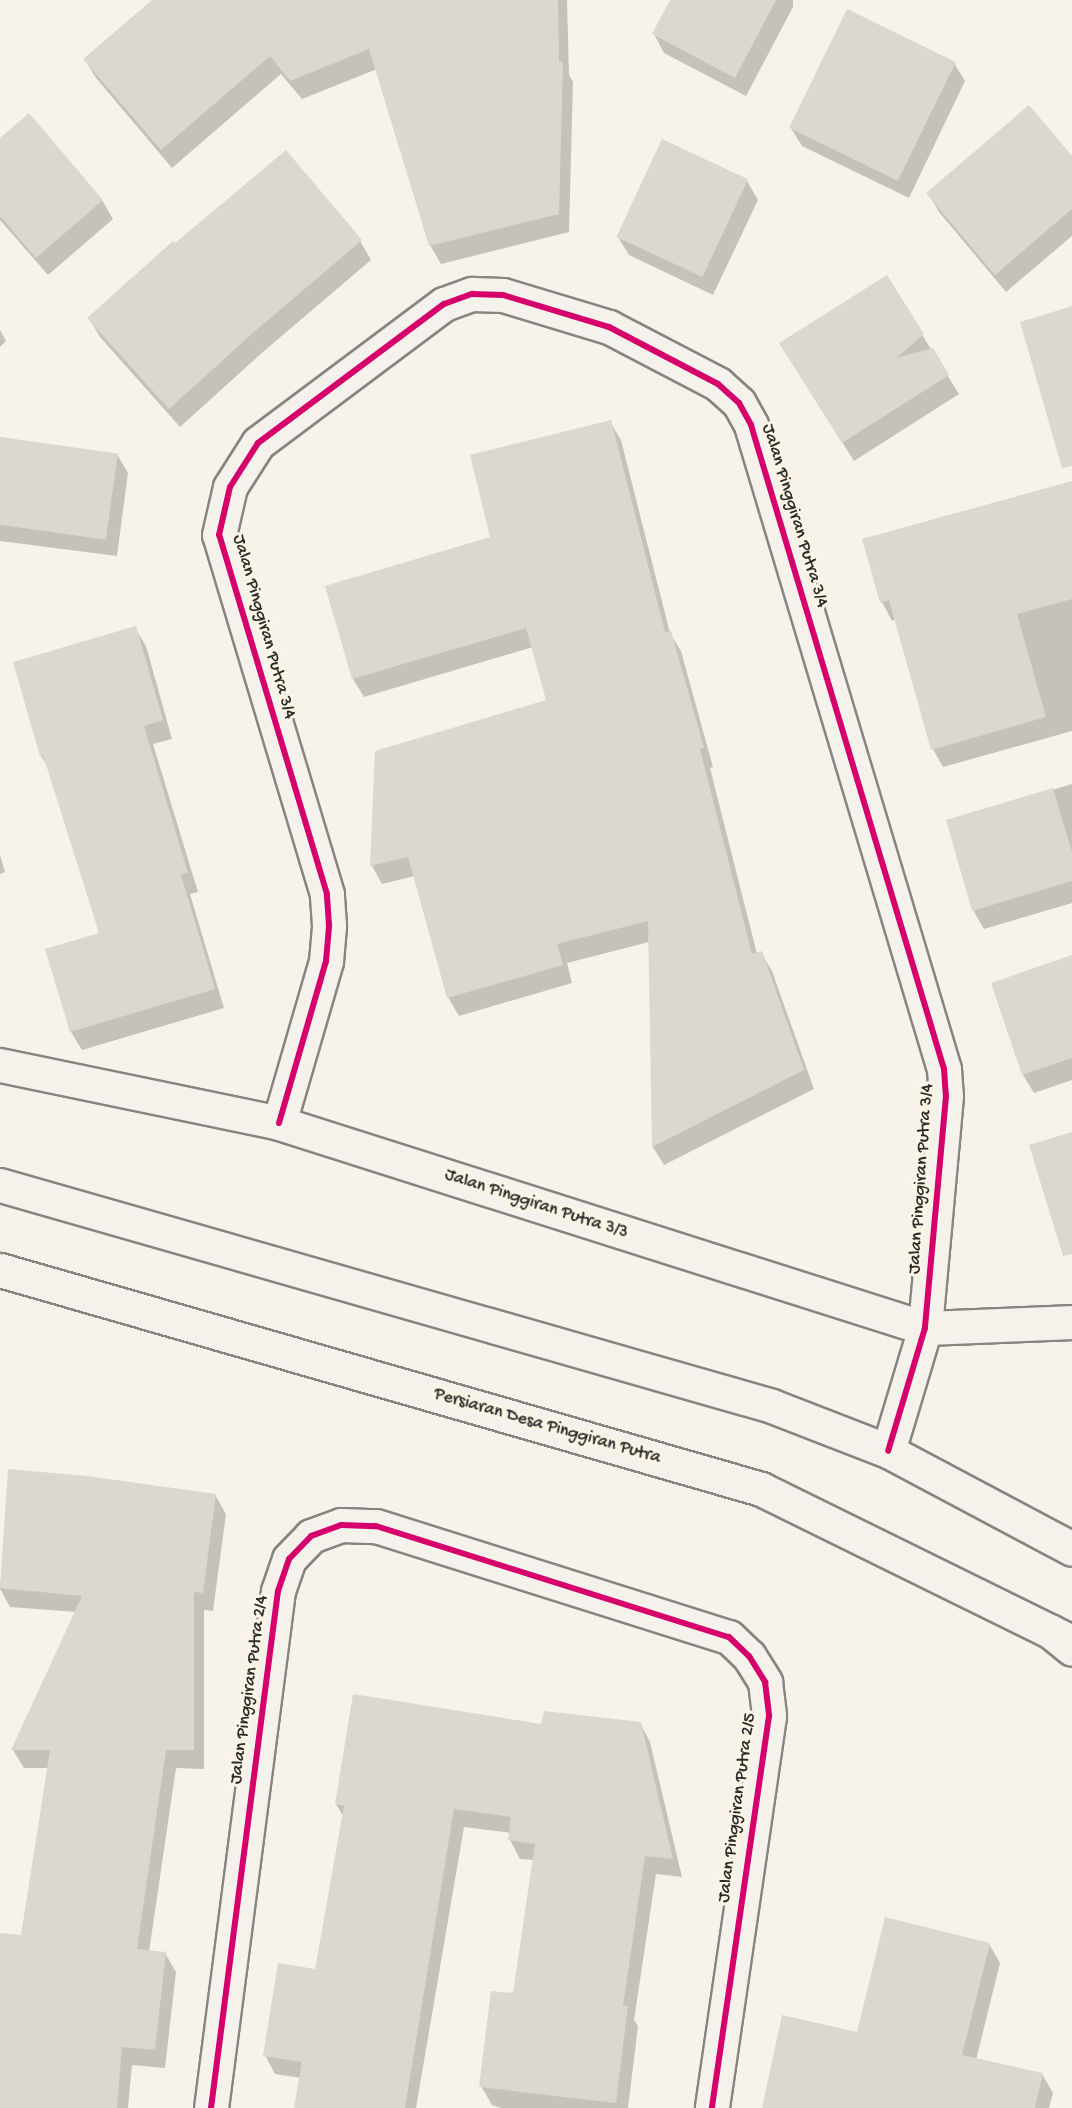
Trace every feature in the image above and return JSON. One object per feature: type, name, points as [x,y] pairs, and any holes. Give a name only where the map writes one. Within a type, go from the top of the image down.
[{"type":"street","name":"Jalan Pinggiran Putra 3/4","points":[[279,1123],[326,961],[329,925],[327,894],[219,535],[230,487],[258,443],[444,304],[472,294],[503,295],[609,327],[718,384],[739,403],[751,425],[944,1069],[946,1096],[925,1328],[888,1451]]},
{"type":"street","name":"Jalan Pinggiran Putra 3/3","points":[[0,1065],[279,1123],[925,1328],[1072,1322]]},
{"type":"street","points":[[0,1185],[772,1406],[888,1451],[1072,1549]]},
{"type":"street","name":"Persiaran Desa Pinggiran Putra","points":[[0,1270],[761,1489],[1065,1641]]},
{"type":"street","name":"Jalan Pinggiran Putra 2/4","points":[[211,2108],[278,1591],[289,1559],[311,1536],[341,1525],[376,1526],[552,1581]]},
{"type":"street","name":"Jalan Pinggiran Putra 2/5","points":[[552,1581],[729,1638],[749,1656],[765,1682],[769,1716],[712,2108]]},
{"type":"building","points":[[152,0],[558,0],[559,62],[563,62],[559,214],[429,246],[369,49],[290,81],[270,56],[161,150],[83,59]]},
{"type":"building","points":[[670,0],[776,0],[735,78],[652,34]]},
{"type":"building","points":[[847,9],[956,62],[898,181],[789,128]]},
{"type":"building","points":[[1029,105],[1072,156],[1072,209],[995,275],[926,193]]},
{"type":"building","points":[[29,113],[103,200],[36,258],[0,216],[0,138]]},
{"type":"building","points":[[662,139],[748,179],[702,277],[616,237]]},
{"type":"building","points":[[286,150],[362,240],[254,332],[169,409],[87,318],[173,241],[175,243]]},
{"type":"building","points":[[887,275],[924,334],[896,358],[933,348],[949,375],[842,443],[779,343]]},
{"type":"building","points":[[1072,306],[1072,466],[1062,468],[1020,322]]},
{"type":"building","points":[[611,420],[665,632],[671,631],[704,748],[700,749],[752,954],[762,951],[804,1070],[652,1147],[648,921],[557,944],[563,965],[447,998],[408,857],[370,866],[375,751],[546,700],[526,628],[352,679],[325,586],[490,537],[470,455]]},
{"type":"building","points":[[0,437],[118,454],[106,540],[0,525]]},
{"type":"building","points":[[1072,481],[1072,599],[1017,614],[1046,717],[931,750],[889,600],[880,603],[862,539]]},
{"type":"building","points":[[136,626],[163,720],[144,726],[188,873],[181,875],[215,989],[70,1032],[45,949],[99,933],[43,755],[40,756],[13,662]]},
{"type":"building","points":[[1053,788],[1072,852],[1072,881],[972,911],[946,820]]},
{"type":"building","points":[[1072,955],[1072,1058],[1022,1075],[991,983]]},
{"type":"building","points":[[1072,1132],[1072,1254],[1063,1256],[1029,1145]]},
{"type":"building","points":[[8,1469],[87,1476],[216,1494],[203,1593],[194,1592],[194,1750],[166,1750],[137,1949],[166,1952],[155,2050],[122,2047],[117,2108],[0,2108],[0,1933],[21,1935],[50,1750],[11,1750],[82,1596],[0,1588]]},
{"type":"building","points":[[353,1694],[541,1724],[544,1711],[641,1722],[673,1859],[645,1856],[623,2006],[628,2006],[616,2103],[479,2087],[491,1991],[513,1993],[535,1844],[508,1840],[511,1817],[454,1809],[405,2108],[294,2108],[302,2062],[263,2056],[278,1963],[315,1969],[344,1806],[335,1804]]},
{"type":"building","points":[[885,1917],[990,1943],[962,2055],[1043,2073],[1035,2108],[762,2108],[782,2015],[857,2032]]},
{"type":"cycle path","points":[[279,1123],[326,961],[329,925],[327,894],[219,535],[230,487],[258,443],[444,304],[472,294],[503,295],[609,327],[718,384],[739,403],[751,425],[944,1069],[946,1096],[925,1328],[888,1451]]},
{"type":"cycle path","points":[[211,2108],[278,1591],[289,1559],[311,1536],[341,1525],[376,1526],[729,1637],[749,1656],[765,1682],[769,1716],[712,2108]]}]
